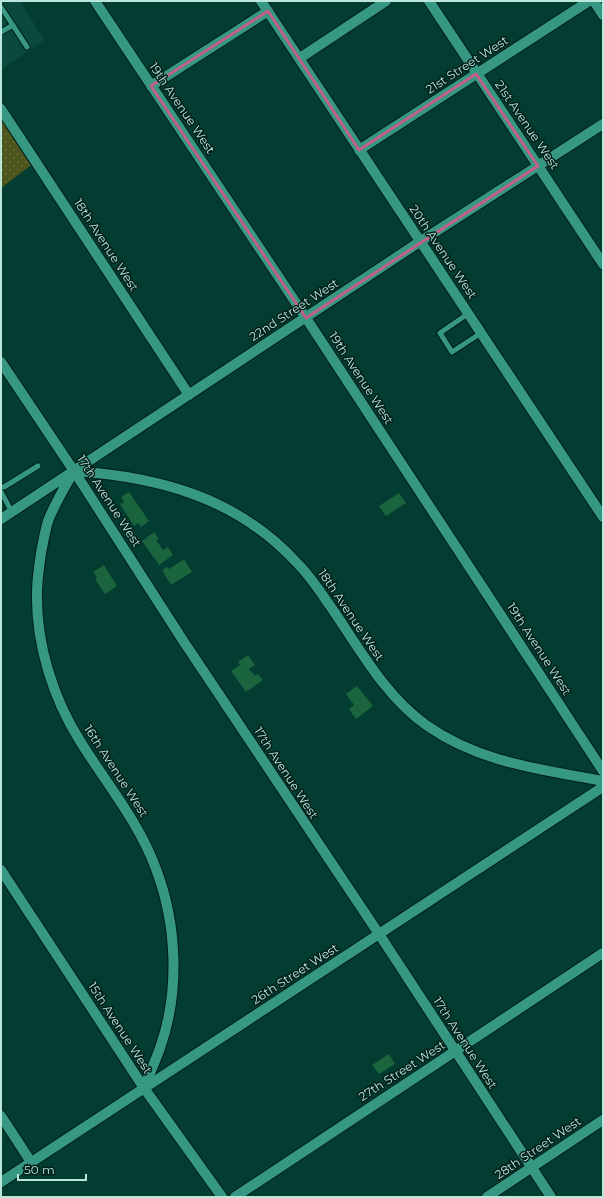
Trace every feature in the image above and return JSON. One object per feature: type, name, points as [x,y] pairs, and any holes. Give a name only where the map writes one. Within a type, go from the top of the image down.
[{"type":"street","name":"19th Avenue West","points":[[96,1],[603,771]]},
{"type":"street","name":"20th Avenue West","points":[[262,1],[359,150],[421,241],[603,517]]},
{"type":"street","points":[[300,58],[386,1]]},
{"type":"street","name":"21st Avenue West","points":[[429,1],[603,264]]},
{"type":"street","name":"21st Street West","points":[[359,150],[589,1]]},
{"type":"street","points":[[594,1],[603,14]]},
{"type":"street","points":[[151,86],[268,10]]},
{"type":"street","name":"18th Avenue West","points":[[1,109],[189,395]]},
{"type":"street","name":"22nd Street West","points":[[1,519],[421,241],[603,124]]},
{"type":"street","name":"17th Avenue West","points":[[3,368],[74,471],[184,642],[379,934],[551,1197]]},
{"type":"street","name":"18th Avenue West","points":[[74,471],[104,473],[159,483],[204,497],[244,518],[269,537],[298,563],[329,604],[374,672],[408,710],[425,724],[444,737],[498,760],[603,781]]},
{"type":"street","name":"16th Avenue West","points":[[74,471],[59,496],[48,522],[45,534],[38,571],[38,621],[43,653],[63,709],[79,739],[129,814],[143,838],[157,871],[164,896],[170,923],[172,947],[173,972],[170,1006],[160,1047],[144,1088]]},
{"type":"street","name":"26th Street West","points":[[1,1182],[603,787]]},
{"type":"street","name":"15th Avenue West","points":[[1,870],[144,1088],[222,1197]]},
{"type":"street","name":"27th Street West","points":[[235,1197],[603,954]]},
{"type":"street","points":[[1,1116],[31,1162]]},
{"type":"street","name":"28th Street West","points":[[487,1197],[603,1120]]},
{"type":"lane","points":[[1,7],[27,47]]},
{"type":"lane","points":[[1,32],[13,25]]},
{"type":"lane","points":[[468,313],[440,333],[452,352],[481,333]]},
{"type":"lane","points":[[1,487],[4,487],[38,466]]},
{"type":"lane","points":[[1,492],[12,512]]},
{"type":"highlighted area","points":[[268,11],[359,150],[476,74],[538,166],[306,318],[151,86]]},
{"type":"shaded area","points":[[1,1],[20,1],[44,40],[1,70]]},
{"type":"green space","points":[[1,119],[31,165],[1,188]]},
{"type":"building","points":[[129,492],[149,521],[141,527],[138,523],[134,526],[120,504],[124,502],[121,497]]},
{"type":"building","points":[[399,493],[406,503],[386,516],[379,506]]},
{"type":"building","points":[[154,532],[159,539],[156,540],[163,550],[168,547],[173,555],[159,565],[142,541]]},
{"type":"building","points":[[184,559],[192,572],[171,585],[162,570],[167,567],[169,569]]},
{"type":"building","points":[[104,565],[117,586],[105,594],[95,579],[97,577],[93,572]]},
{"type":"building","points":[[248,655],[255,665],[249,669],[255,676],[258,674],[263,680],[246,692],[231,671],[240,665],[238,662]]},
{"type":"building","points":[[357,686],[373,706],[356,719],[349,709],[354,705],[346,694]]},
{"type":"building","points":[[389,1054],[395,1064],[379,1074],[372,1065]]}]
